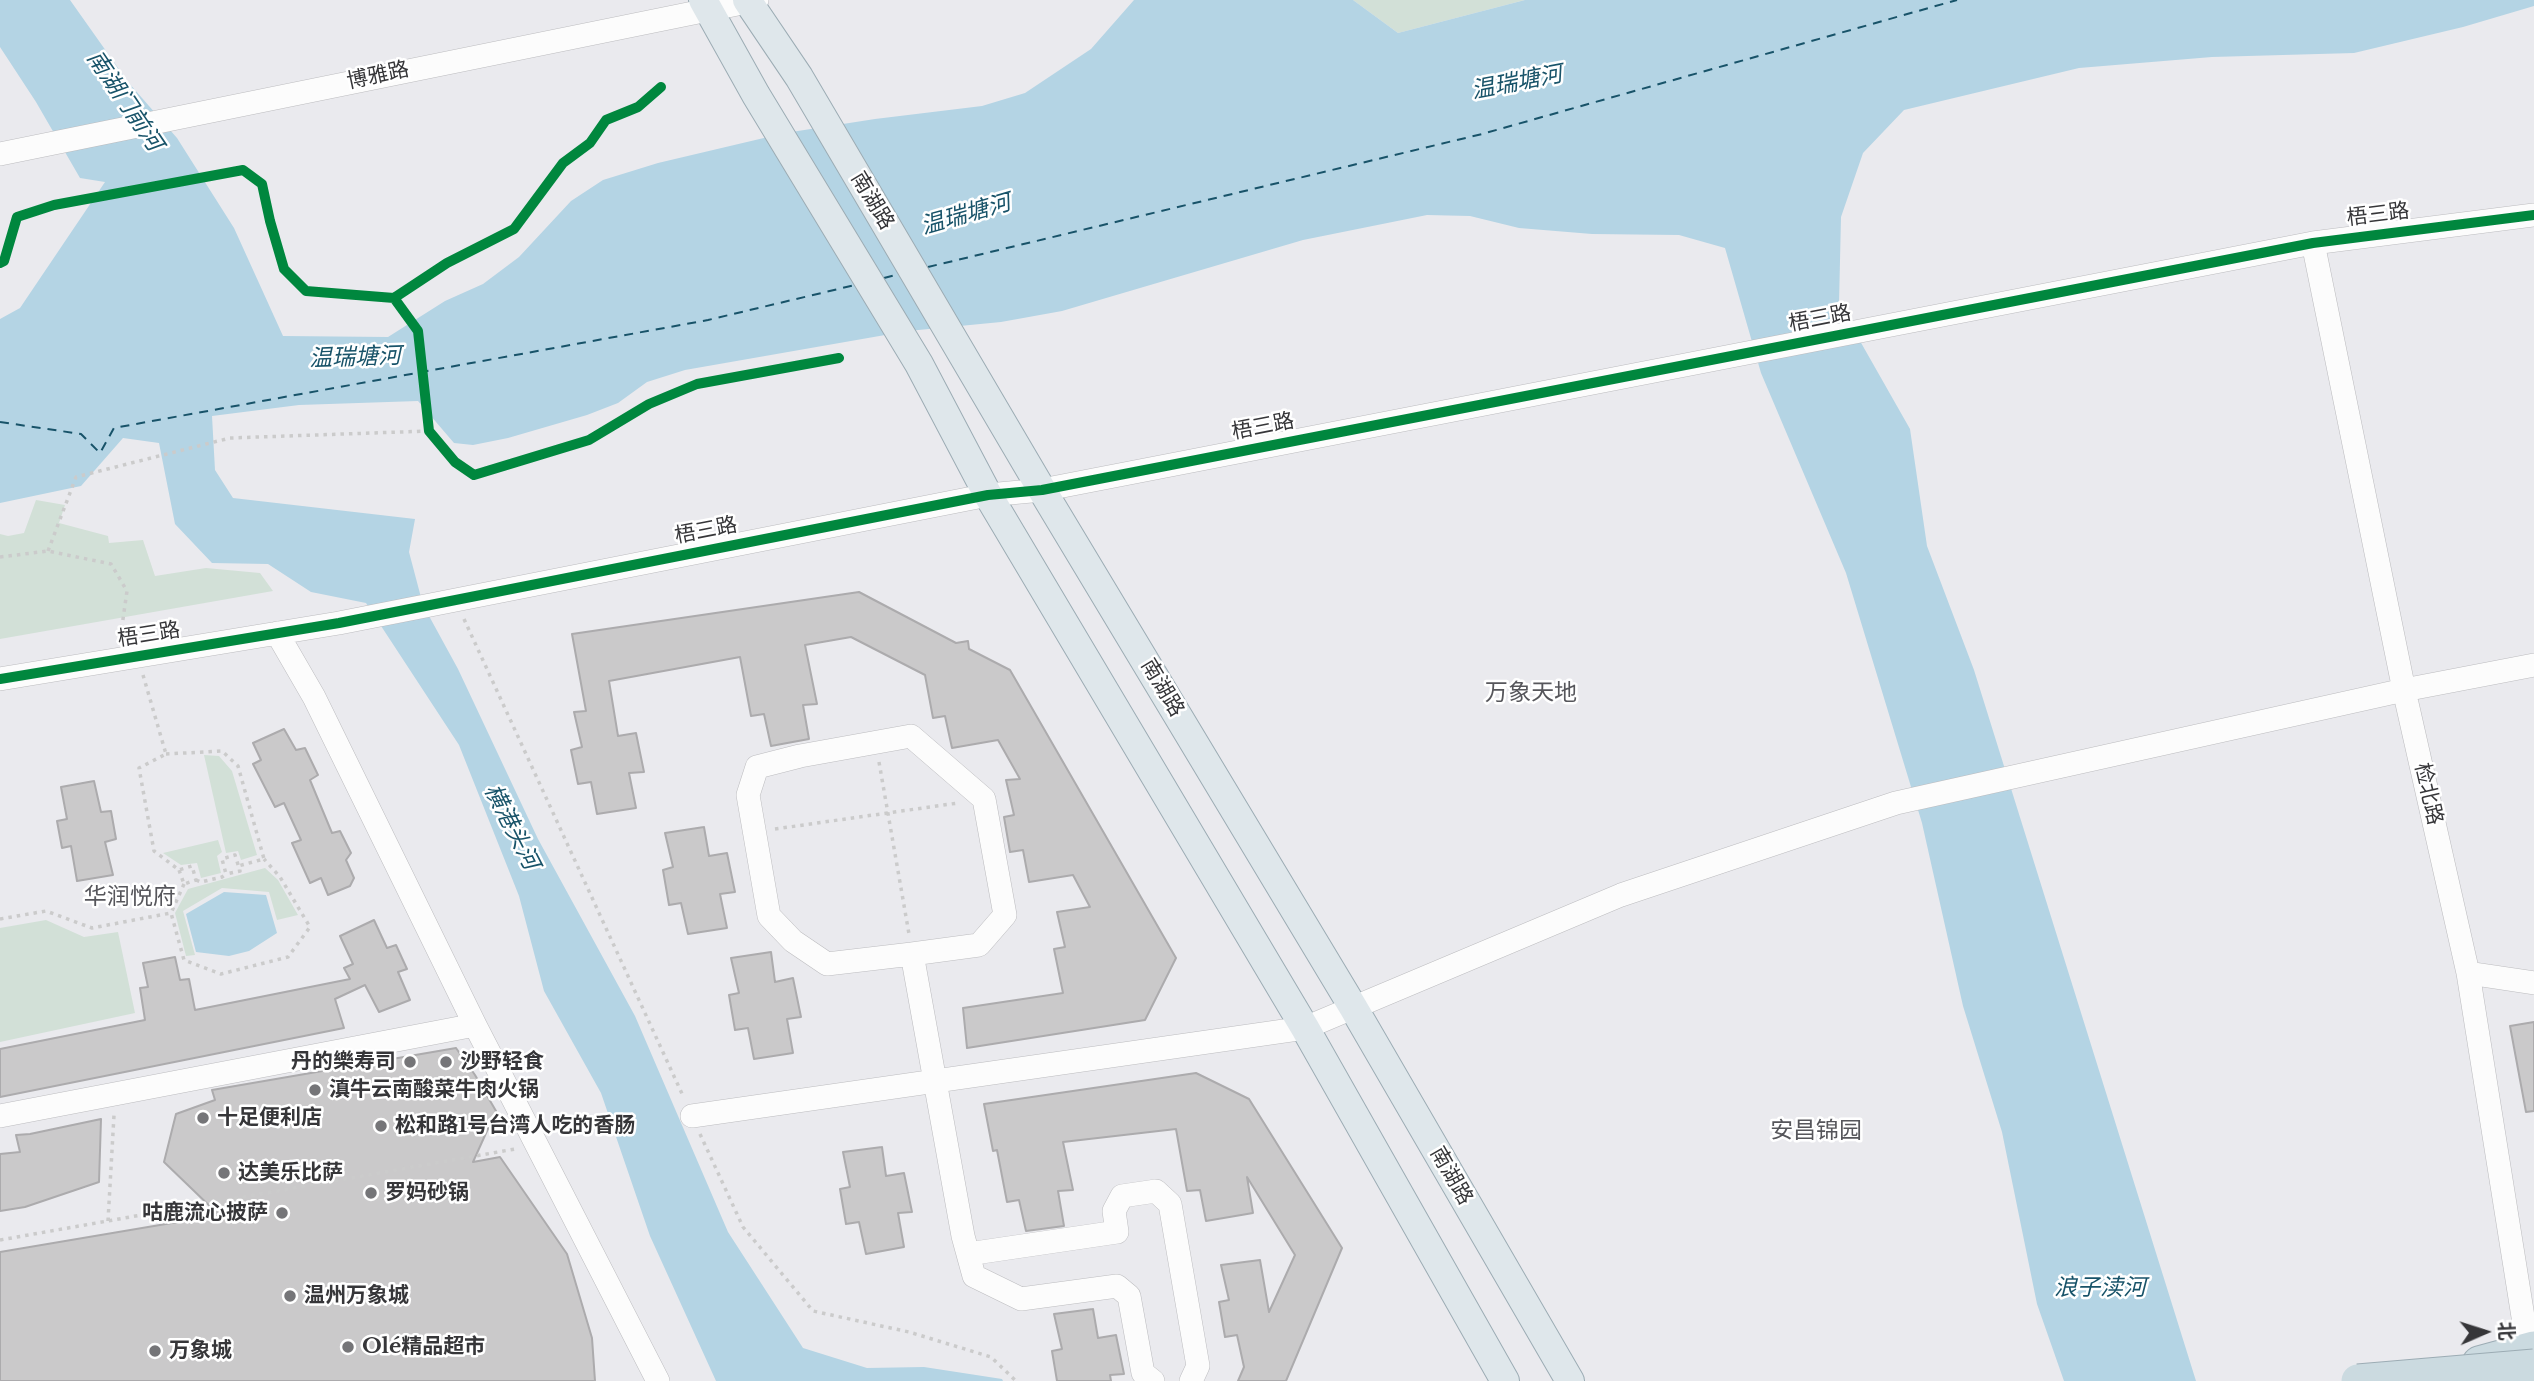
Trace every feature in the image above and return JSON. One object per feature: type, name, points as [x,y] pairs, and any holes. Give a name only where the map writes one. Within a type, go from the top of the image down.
[{"type":"highway","points":[[2358,1381],[2532,1354]]},
{"type":"highway","points":[[2418,1381],[2532,1354]]},
{"type":"main road","name":"南湖路","points":[[751,1],[799,77],[1042,490],[1353,1007],[1570,1381]]},
{"type":"main road","name":"南湖路","points":[[706,4],[756,95],[919,364],[988,495],[1305,1028],[1505,1381]]},
{"type":"street","name":"博雅路","points":[[0,154],[706,4],[751,1]]},
{"type":"street","name":"梧三路","points":[[0,679],[456,601],[988,495],[1042,490],[2313,243],[2534,215]]},
{"type":"street","name":"检北路","points":[[2313,243],[2404,690],[2468,973],[2532,1354]]},
{"type":"street","points":[[277,633],[314,697],[475,1025],[658,1381]]},
{"type":"street","points":[[692,1116],[1305,1028],[1621,895],[1896,803],[2404,690],[2534,665]]},
{"type":"street","points":[[911,737],[984,799],[1005,915],[979,945],[827,964],[793,941],[769,916],[748,795],[757,767],[800,756],[911,737]]},
{"type":"street","points":[[912,954],[934,1082],[974,1276],[1021,1299],[1117,1286],[1129,1296],[1143,1373],[1153,1381]]},
{"type":"street","points":[[2468,973],[2534,983]]},
{"type":"street","points":[[0,1116],[475,1025]]},
{"type":"street","points":[[968,1254],[1117,1232],[1114,1211],[1122,1196],[1156,1191],[1171,1204],[1198,1366],[1191,1381]]},
{"type":"path","points":[[48,551],[76,478],[230,438],[428,426],[437,442]]},
{"type":"path","points":[[0,558],[48,551],[111,564],[127,591],[127,658],[166,754]]},
{"type":"path","points":[[456,601],[743,1227],[813,1311],[909,1332],[991,1357],[1016,1381]]},
{"type":"path","points":[[875,743],[912,954]]},
{"type":"path","points":[[222,751],[238,766],[264,859],[280,877],[310,927],[288,957],[221,974],[184,960],[171,913],[184,884],[179,870],[154,851],[139,768],[166,754],[222,751]]},
{"type":"path","points":[[754,832],[984,799]]},
{"type":"path","points":[[184,884],[240,871],[235,855],[222,859],[226,874]]},
{"type":"path","points":[[238,866],[264,859]]},
{"type":"path","points":[[179,870],[192,866],[196,880]]},
{"type":"path","points":[[0,919],[46,911],[92,928],[171,913]]},
{"type":"path","points":[[108,1221],[115,1094]]},
{"type":"path","points":[[0,1240],[538,1145]]},
{"type":"shaded area","points":[[1353,0],[1525,0],[1398,33]]},
{"type":"shaded area","points":[[36,500],[65,505],[59,523],[108,536],[109,543],[143,540],[155,576],[206,568],[260,573],[273,591],[0,639],[0,534],[8,536],[24,533]]},
{"type":"shaded area","points":[[204,755],[219,756],[232,771],[257,855],[241,860],[238,851],[226,853]]},
{"type":"shaded area","points":[[218,840],[222,852],[217,856],[221,873],[201,878],[197,863],[181,865],[163,853]]},
{"type":"shaded area","points":[[265,868],[278,880],[298,915],[277,920],[269,892],[222,888],[183,911],[195,955],[186,956],[175,913],[188,889]]},
{"type":"shaded area","points":[[46,920],[84,937],[118,932],[135,1013],[0,1042],[0,928]]},
{"type":"water","points":[[0,0],[70,0],[128,82],[177,138],[234,228],[283,336],[388,337],[445,301],[483,284],[519,257],[571,201],[603,180],[658,163],[785,133],[982,106],[1025,93],[1091,49],[1134,0],[1353,0],[1398,33],[1525,0],[2534,0],[2534,6],[2463,27],[2354,53],[2212,57],[2079,68],[1904,110],[1863,153],[1841,217],[1839,304],[1910,429],[1927,546],[1974,670],[2196,1381],[2064,1381],[2037,1304],[2002,1132],[1963,1006],[1922,823],[1846,573],[1761,373],[1725,248],[1679,235],[1592,234],[1519,228],[1470,216],[1427,215],[1303,240],[1062,311],[1001,322],[908,331],[685,370],[647,382],[618,403],[587,415],[508,438],[473,445],[454,443],[418,401],[299,405],[212,416],[215,470],[233,498],[415,519],[409,552],[423,605],[458,669],[538,839],[635,1016],[728,1232],[803,1348],[867,1368],[924,1367],[1003,1381],[716,1381],[650,1236],[601,1093],[544,991],[519,896],[459,745],[366,603],[311,592],[268,564],[212,563],[175,524],[159,443],[123,438],[81,486],[0,503],[0,319],[20,308],[105,182],[80,178],[0,47]]},
{"type":"water","points":[[224,892],[266,895],[277,933],[249,951],[229,956],[196,952],[186,914]]},
{"type":"building","points":[[859,592],[956,643],[968,641],[969,649],[1010,670],[1176,958],[1145,1020],[967,1048],[963,1008],[1063,993],[1054,949],[1065,947],[1057,912],[1090,907],[1073,875],[1029,882],[1023,850],[1010,852],[1004,817],[1014,815],[1006,780],[1020,779],[998,740],[952,748],[945,716],[933,718],[925,675],[851,637],[805,645],[817,704],[803,705],[809,739],[771,746],[764,714],[751,716],[740,657],[609,681],[618,736],[636,733],[644,772],[629,773],[636,808],[597,814],[591,782],[578,784],[571,750],[582,747],[574,712],[586,711],[572,634]]},
{"type":"building","points":[[284,729],[296,750],[305,748],[318,775],[310,780],[332,833],[340,831],[351,853],[346,860],[354,878],[350,886],[328,895],[321,878],[310,883],[292,843],[301,840],[284,803],[275,807],[253,764],[261,760],[253,743]]},
{"type":"building","points":[[94,781],[101,812],[111,811],[116,839],[105,842],[113,875],[77,881],[71,846],[62,848],[57,821],[67,819],[61,787]]},
{"type":"building","points":[[704,827],[709,856],[727,853],[735,892],[720,894],[727,928],[688,934],[681,903],[669,905],[663,870],[673,867],[665,833]]},
{"type":"building","points":[[374,920],[387,948],[396,945],[407,969],[398,972],[410,1000],[379,1012],[365,985],[335,999],[344,1028],[0,1097],[0,1049],[145,1020],[140,988],[148,987],[143,963],[175,957],[180,980],[189,979],[195,1010],[350,979],[344,968],[353,964],[340,936]]},
{"type":"building","points":[[771,952],[775,982],[793,978],[801,1017],[787,1019],[793,1053],[754,1059],[748,1028],[735,1030],[729,995],[739,993],[731,958]]},
{"type":"building","points":[[2534,1022],[2534,1111],[2526,1112],[2510,1026]]},
{"type":"building","name":"温州万象城","points":[[456,1048],[496,1111],[473,1162],[500,1157],[567,1254],[592,1338],[595,1381],[0,1381],[0,1252],[219,1215],[164,1162],[176,1114],[215,1100],[212,1090]]},
{"type":"building","points":[[1196,1073],[1249,1099],[1342,1248],[1286,1381],[1238,1381],[1244,1367],[1237,1335],[1225,1337],[1219,1302],[1229,1300],[1221,1265],[1260,1260],[1269,1312],[1295,1255],[1247,1177],[1253,1213],[1206,1221],[1200,1190],[1187,1191],[1176,1129],[1063,1142],[1073,1190],[1058,1191],[1064,1226],[1026,1231],[1019,1200],[1007,1202],[997,1150],[993,1151],[984,1104]]},
{"type":"building","points":[[101,1119],[99,1182],[25,1207],[0,1211],[0,1154],[20,1152],[16,1135]]},
{"type":"building","points":[[882,1147],[886,1176],[904,1173],[912,1212],[898,1213],[904,1247],[866,1254],[859,1222],[846,1224],[840,1189],[850,1187],[843,1152]]},
{"type":"building","points":[[1093,1309],[1098,1338],[1116,1335],[1124,1374],[1110,1375],[1111,1381],[1057,1381],[1052,1351],[1062,1349],[1054,1314]]},
{"type":"ferry route","points":[[928,267],[1482,134],[1957,0]]},
{"type":"ferry route","points":[[884,278],[899,274]]},
{"type":"ferry route","points":[[0,422],[81,434],[100,453],[114,428],[708,320],[855,285]]},
{"type":"cycle path","points":[[0,263],[4,261],[17,217],[54,205],[243,170],[262,184],[284,269],[306,291],[394,298],[447,263],[514,229],[563,163],[590,143],[606,120],[638,107],[661,87]]},
{"type":"cycle path","points":[[0,679],[339,623],[988,495],[1042,490],[2313,243],[2534,215]]},
{"type":"cycle path","points":[[394,298],[418,331],[429,431],[455,462],[474,475],[589,440],[649,404],[697,384],[839,358]]},
{"type":"place","name":"丹的樂寿司","points":[[410,1062]]},
{"type":"place","name":"沙野轻食","points":[[446,1062]]},
{"type":"place","name":"滇牛云南酸菜牛肉火锅","points":[[315,1090]]},
{"type":"place","name":"十足便利店","points":[[203,1118]]},
{"type":"place","name":"松和路1号台湾人吃的香肠","points":[[381,1126]]},
{"type":"place","name":"达美乐比萨","points":[[224,1173]]},
{"type":"place","name":"罗妈砂锅","points":[[371,1193]]},
{"type":"place","name":"咕鹿流心披萨","points":[[282,1213]]},
{"type":"place","name":"温州万象城","points":[[290,1296]]},
{"type":"place","name":"Olé精品超市","points":[[348,1347]]},
{"type":"place","name":"万象城","points":[[155,1351]]},
{"type":"district","name":"万象天地","points":[[1531,694]]},
{"type":"district","name":"华润悦府","points":[[130,898]]},
{"type":"district","name":"安昌锦园","points":[[1816,1132]]},
{"type":"water label","name":"温瑞塘河","points":[[1517,83]]},
{"type":"water label","name":"南湖门前河","points":[[124,101]]},
{"type":"water label","name":"温瑞塘河","points":[[966,215]]},
{"type":"water label","name":"温瑞塘河","points":[[355,358]]},
{"type":"water label","name":"横港头河","points":[[511,827]]},
{"type":"water label","name":"浪子渎河","points":[[2100,1289]]}]
